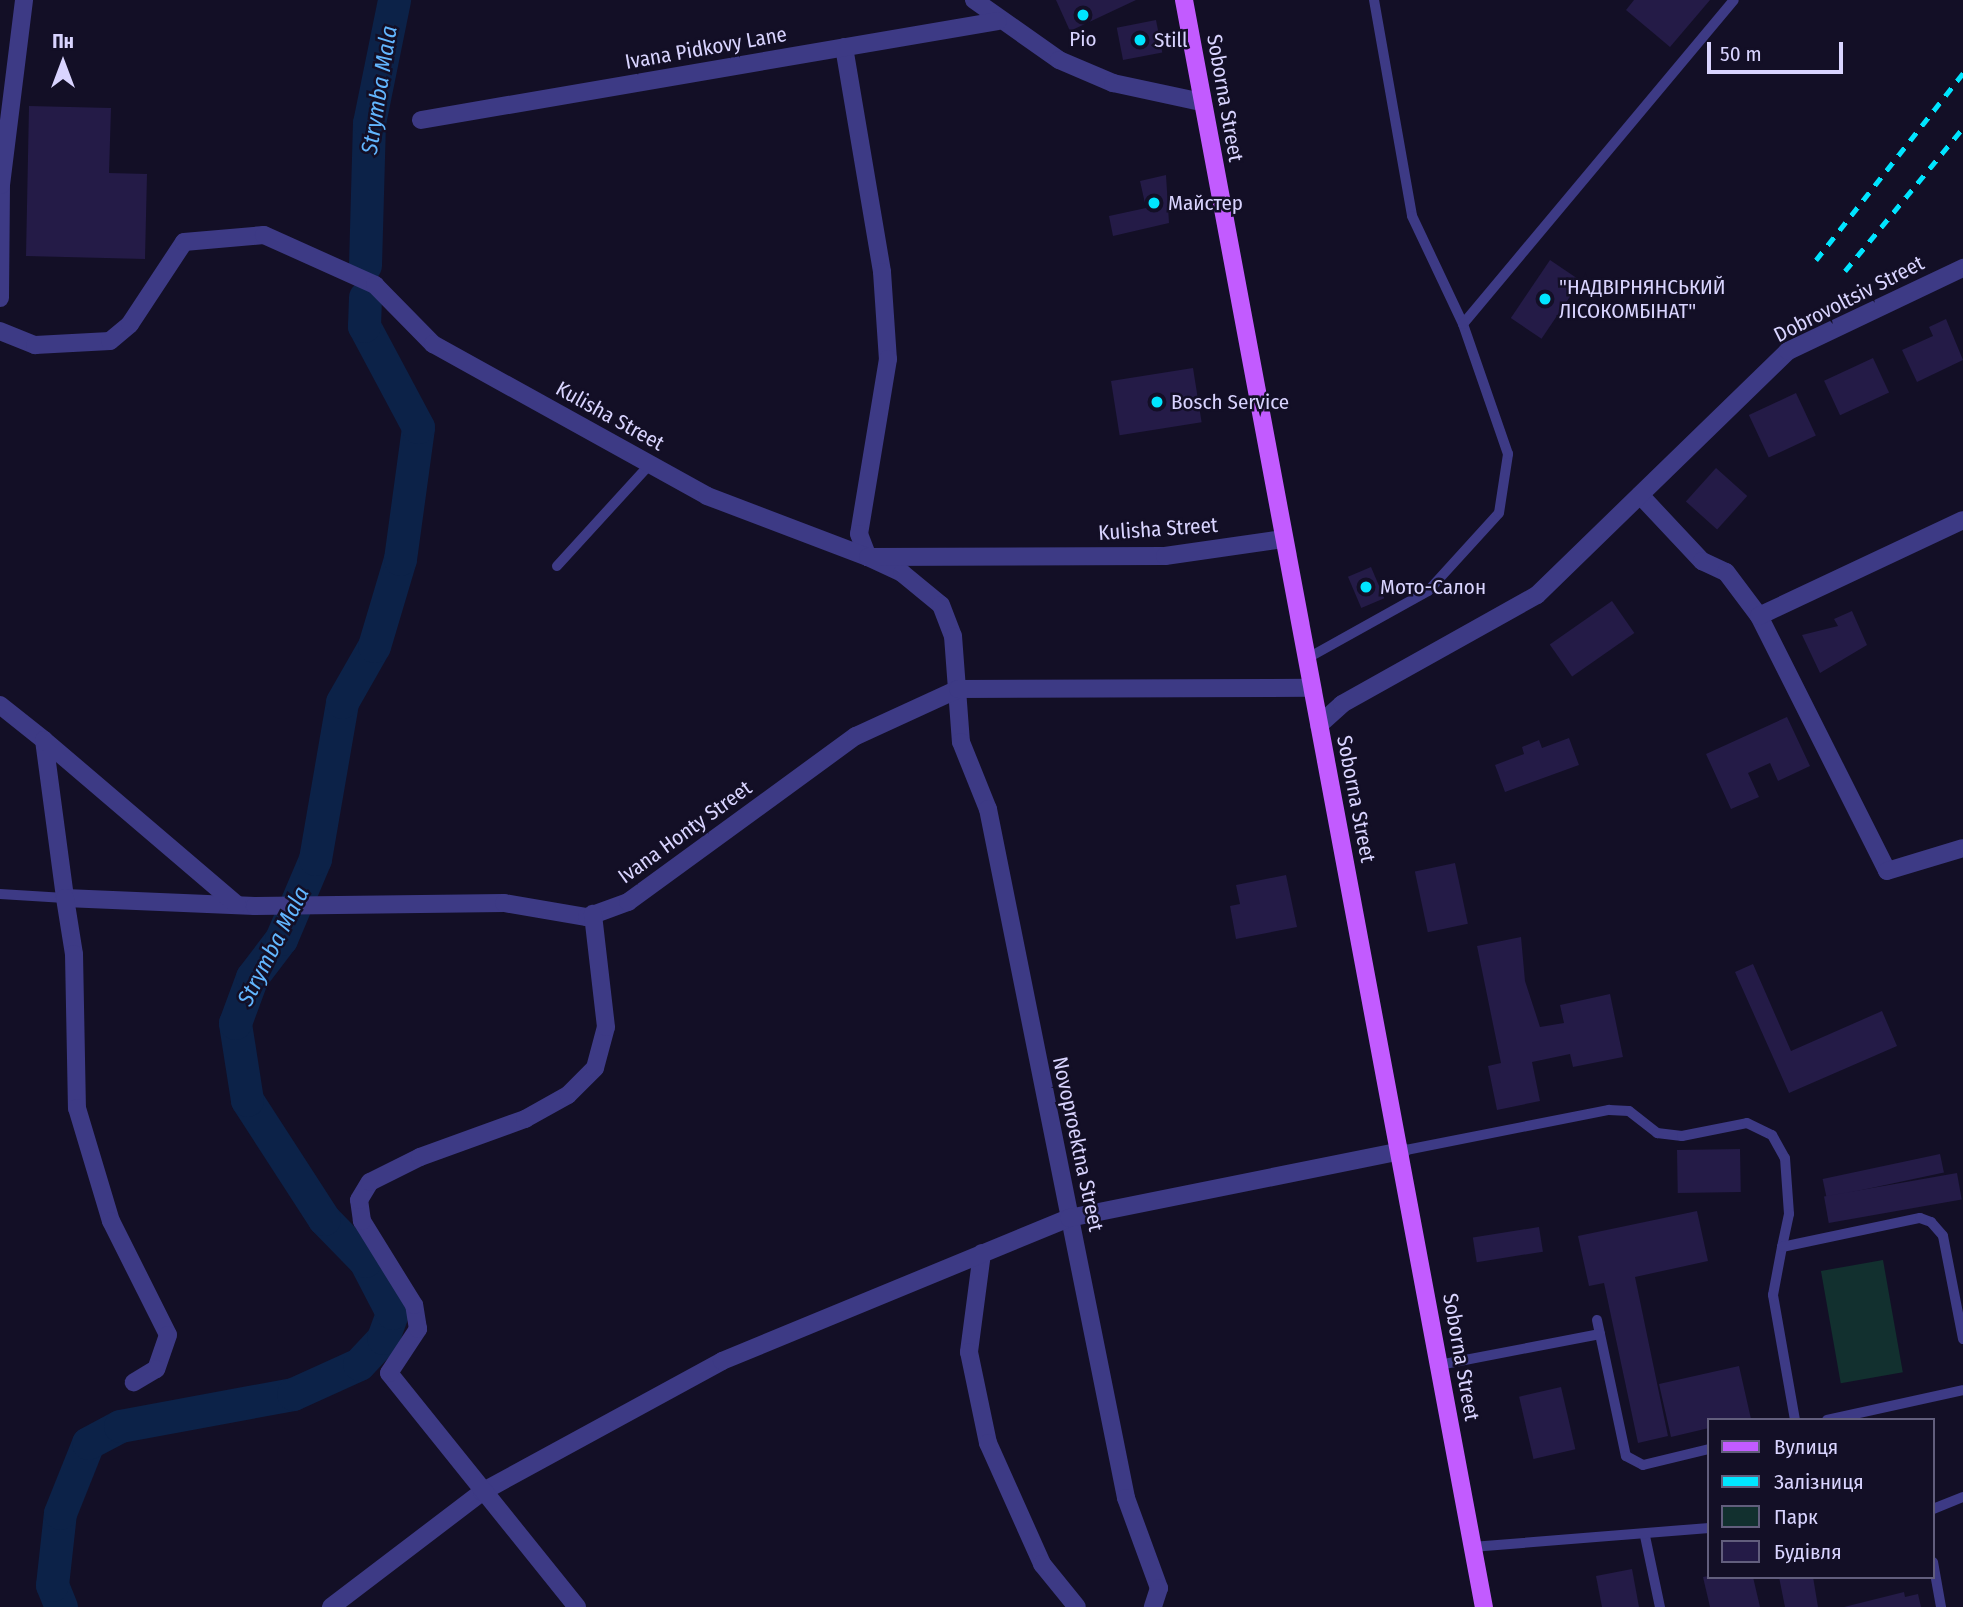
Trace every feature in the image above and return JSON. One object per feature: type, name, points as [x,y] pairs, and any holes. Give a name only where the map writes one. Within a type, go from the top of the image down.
[{"type":"main road","name":"Soborna Street","points":[[1184,0],[1484,1607]]},
{"type":"street","points":[[0,298],[1,186],[23,0]]},
{"type":"street","points":[[974,0],[998,21],[1059,60],[1113,82],[1202,102]]},
{"type":"street","name":"Ivana Pidkovy Lane","points":[[421,120],[998,21]]},
{"type":"street","points":[[844,47],[882,272],[888,359],[859,534],[869,557]]},
{"type":"street","name":"Kulisha Street","points":[[0,331],[36,345],[110,341],[130,324],[184,242],[264,235],[375,285],[433,344],[707,496],[869,557],[1165,556],[1283,539]]},
{"type":"street","name":"Dobrovoltsiv Street","points":[[1319,725],[1342,704],[1537,595],[1788,351],[1963,268]]},
{"type":"street","points":[[1640,495],[1702,561],[1726,572],[1759,616],[1887,871],[1963,848]]},
{"type":"street","points":[[1759,616],[1963,520]]},
{"type":"street","name":"Novoproektna Street","points":[[869,557],[902,573],[941,605],[953,636],[961,742],[988,809],[1126,1499],[1159,1588],[1153,1607]]},
{"type":"street","name":"Ivana Honty Street","points":[[65,898],[246,905],[504,903],[593,914],[628,902],[856,736],[958,689],[1311,688]]},
{"type":"street","points":[[0,705],[246,905]]},
{"type":"street","points":[[44,740],[74,954],[77,1108],[111,1221],[168,1335],[156,1369],[134,1382]]},
{"type":"street","points":[[577,1607],[389,1373],[418,1329],[414,1305],[362,1221],[359,1200],[370,1182],[420,1157],[525,1119],[568,1095],[595,1068],[606,1027],[593,914]]},
{"type":"street","points":[[331,1607],[482,1492],[722,1361],[1069,1217],[1401,1151]]},
{"type":"street","points":[[982,1253],[969,1352],[988,1443],[1042,1564],[1077,1607]]},
{"type":"lane","points":[[1306,659],[1428,591],[1499,513],[1507,454],[1463,324],[1412,216],[1374,0]]},
{"type":"lane","points":[[1463,324],[1734,0]]},
{"type":"lane","points":[[557,566],[651,463]]},
{"type":"lane","points":[[0,894],[65,898]]},
{"type":"lane","points":[[1401,1151],[1609,1110],[1629,1111],[1657,1133],[1682,1136],[1747,1123],[1772,1135],[1785,1158],[1790,1214],[1773,1295],[1795,1418]]},
{"type":"lane","points":[[1782,1247],[1920,1218],[1931,1222],[1943,1236],[1963,1339]]},
{"type":"lane","points":[[1597,1320],[1626,1456],[1643,1465],[1708,1449]]},
{"type":"lane","points":[[1439,1365],[1600,1334]]},
{"type":"lane","points":[[1836,1418],[1963,1390]]},
{"type":"lane","points":[[1935,1508],[1963,1497]]},
{"type":"lane","points":[[1472,1547],[1646,1536],[1708,1528]]},
{"type":"lane","points":[[1646,1536],[1660,1607]]},
{"type":"lane","points":[[1935,1573],[1941,1607]]},
{"type":"green space","points":[[1883,1260],[1903,1372],[1841,1383],[1821,1271]]},
{"type":"building","name":"Ріо","points":[[1056,0],[1136,0],[1070,31]]},
{"type":"building","points":[[1634,0],[1710,0],[1670,47],[1626,10]]},
{"type":"building","name":"Still","points":[[1156,20],[1162,52],[1123,60],[1117,28]]},
{"type":"building","points":[[29,106],[111,108],[109,173],[147,174],[145,259],[26,256]]},
{"type":"building","name":"Майстер","points":[[1166,175],[1169,223],[1113,236],[1109,216],[1146,208],[1140,181]]},
{"type":"building","name":"\"НАДВІРНЯНСЬКИЙ ЛІСОКОМБІНАТ\"","points":[[1550,260],[1581,281],[1542,339],[1511,318]]},
{"type":"building","points":[[1946,319],[1963,360],[1917,382],[1902,350],[1933,336],[1929,327]]},
{"type":"building","points":[[1873,358],[1889,392],[1840,415],[1824,381]]},
{"type":"building","name":"Bosch Service","points":[[1193,368],[1202,422],[1120,435],[1111,381]]},
{"type":"building","points":[[1796,393],[1816,436],[1769,458],[1749,415]]},
{"type":"building","points":[[1716,468],[1747,496],[1717,530],[1686,501]]},
{"type":"building","name":"Мото-Салон","points":[[1371,567],[1384,598],[1361,608],[1348,577]]},
{"type":"building","points":[[1612,601],[1634,633],[1572,677],[1550,645]]},
{"type":"building","points":[[1852,611],[1867,645],[1820,673],[1802,635],[1838,626],[1834,619]]},
{"type":"building","points":[[1787,717],[1810,766],[1778,781],[1770,763],[1748,773],[1759,797],[1731,809],[1706,754]]},
{"type":"building","points":[[1569,738],[1579,765],[1505,792],[1495,765],[1524,754],[1522,747],[1539,740],[1542,748]]},
{"type":"building","points":[[1455,863],[1468,924],[1428,932],[1415,872]]},
{"type":"building","points":[[1286,875],[1297,927],[1236,939],[1230,906],[1240,904],[1236,885]]},
{"type":"building","points":[[1521,937],[1525,981],[1540,1027],[1564,1023],[1560,1005],[1610,994],[1623,1057],[1573,1067],[1570,1054],[1532,1062],[1540,1101],[1497,1110],[1488,1066],[1501,1063],[1477,946]]},
{"type":"building","points":[[1753,964],[1791,1051],[1882,1011],[1897,1046],[1789,1093],[1735,972]]},
{"type":"building","points":[[1740,1149],[1741,1192],[1678,1193],[1677,1150]]},
{"type":"building","points":[[1940,1154],[1944,1173],[1827,1198],[1823,1179]]},
{"type":"building","points":[[1957,1173],[1962,1200],[1829,1223],[1824,1196]]},
{"type":"building","points":[[1697,1211],[1708,1261],[1635,1277],[1668,1436],[1638,1443],[1604,1283],[1589,1286],[1578,1236]]},
{"type":"building","points":[[1539,1227],[1543,1252],[1477,1262],[1473,1237]]},
{"type":"building","points":[[1739,1366],[1751,1418],[1708,1418],[1708,1428],[1671,1437],[1659,1384]]},
{"type":"building","points":[[1561,1387],[1575,1449],[1533,1459],[1519,1397]]},
{"type":"building","points":[[1632,1569],[1639,1607],[1602,1607],[1596,1576]]},
{"type":"building","points":[[1703,1577],[1753,1579],[1760,1607],[1710,1607]]},
{"type":"building","points":[[1779,1579],[1813,1579],[1818,1607],[1785,1607]]},
{"type":"building","points":[[1904,1592],[1905,1597],[1918,1594],[1921,1607],[1844,1607]]},
{"type":"waterway","name":"Strymba Mala","points":[[365,265],[369,123],[394,0]]},
{"type":"waterway","name":"Strymba Mala","points":[[61,1607],[52,1585],[60,1513],[88,1443],[120,1426],[293,1394],[359,1364],[383,1338],[392,1313],[365,1261],[324,1219],[247,1100],[235,1023],[252,977],[281,939],[315,859],[342,702],[374,646],[400,559],[418,427],[364,326],[365,297]]},
{"type":"railway","points":[[1816,260],[1963,73]]},
{"type":"railway","points":[[1845,271],[1963,128]]},
{"type":"place","name":"Ріо","points":[[1083,15]]},
{"type":"place","name":"Still","points":[[1140,40]]},
{"type":"place","name":"Майстер","points":[[1154,203]]},
{"type":"place","name":"\"НАДВІРНЯНСЬКИЙ ЛІСОКОМБІНАТ\"","points":[[1545,299]]},
{"type":"place","name":"Bosch Service","points":[[1157,402]]},
{"type":"place","name":"Мото-Салон","points":[[1366,587]]}]
